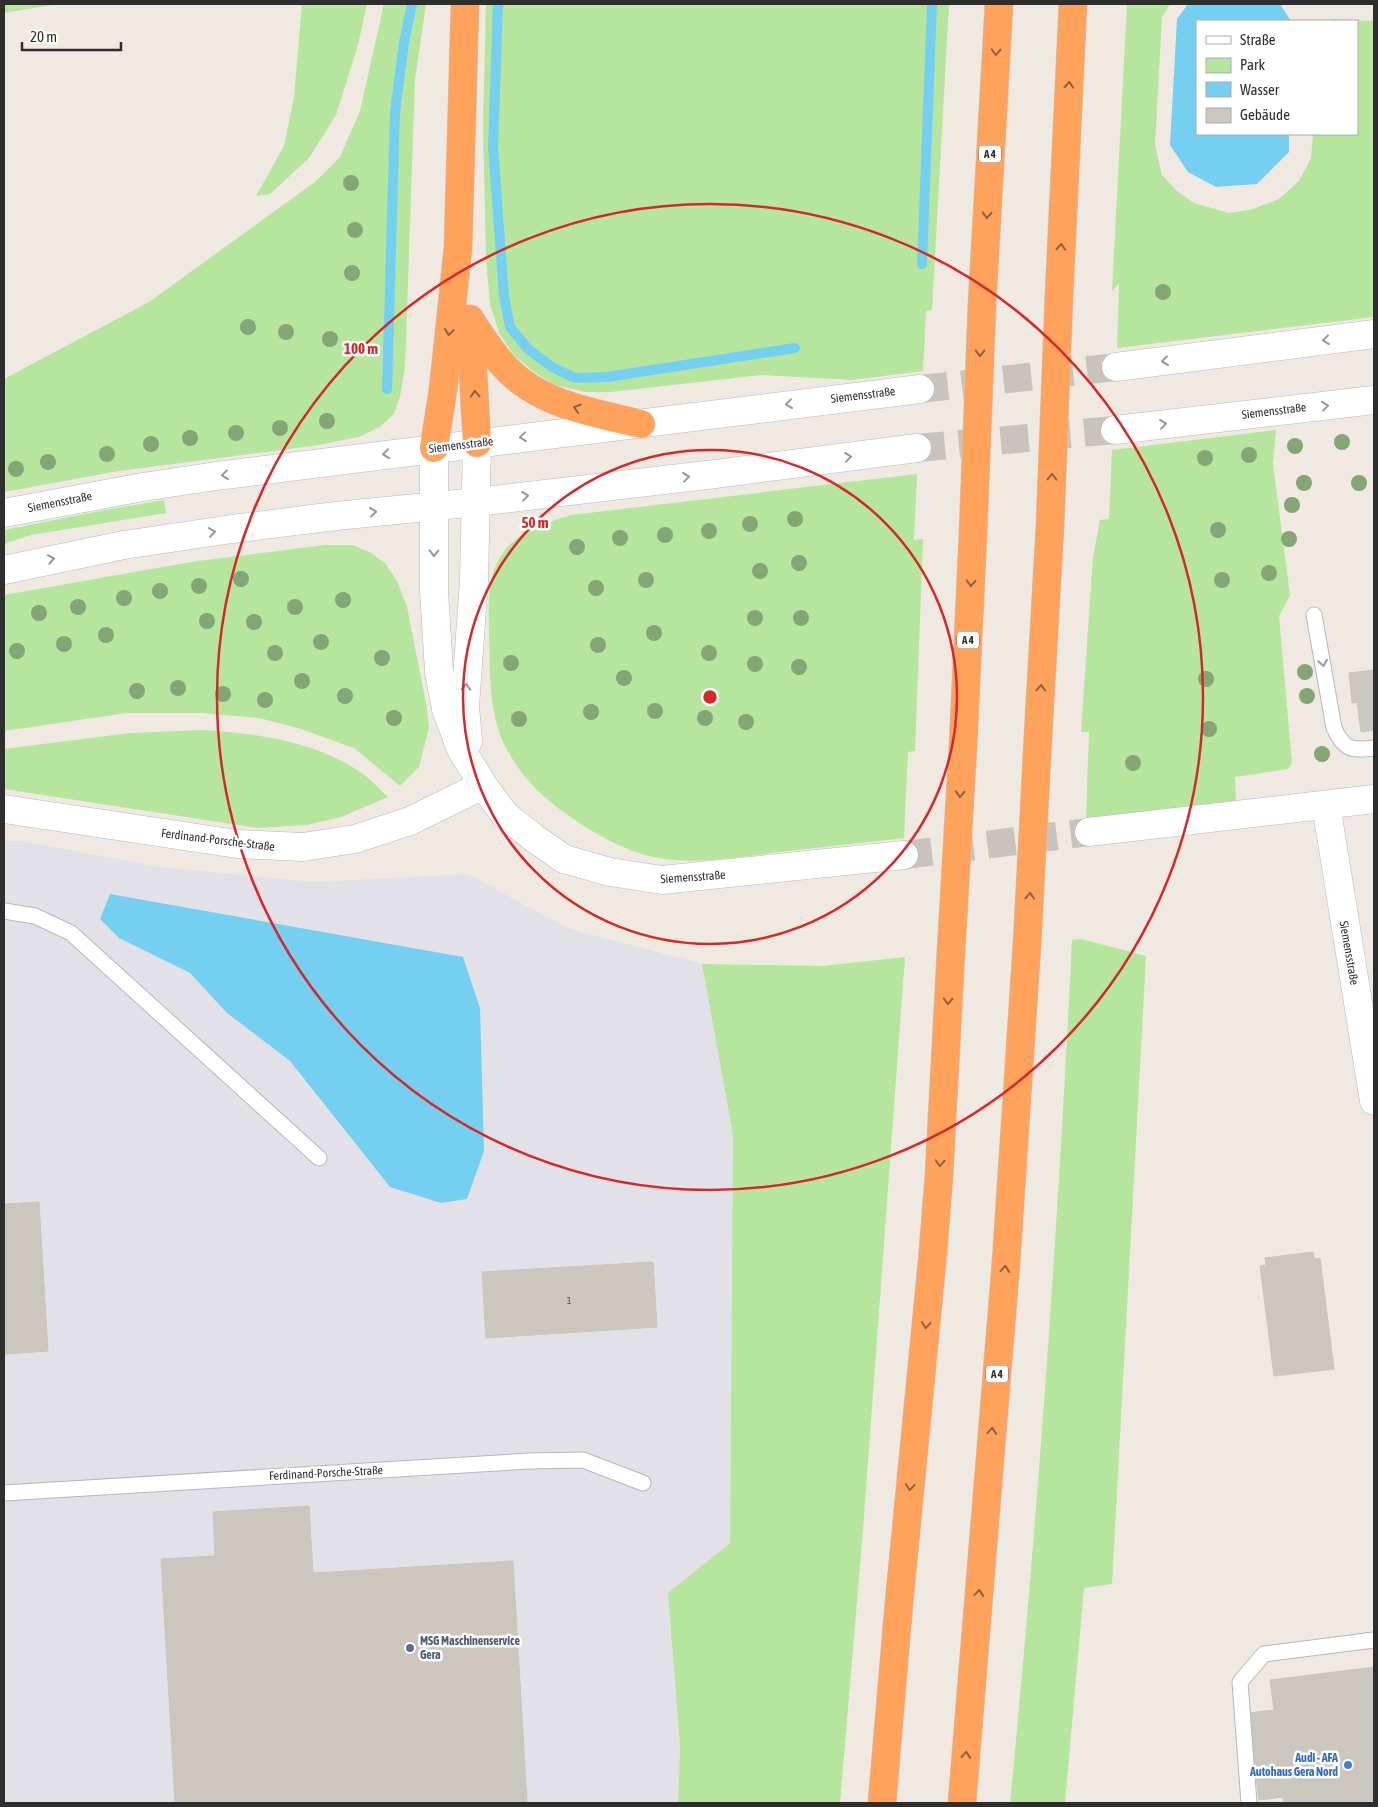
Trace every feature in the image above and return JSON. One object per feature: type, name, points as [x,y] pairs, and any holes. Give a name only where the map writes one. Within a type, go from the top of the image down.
[{"type":"highway","points":[[434,448],[443,390],[458,248],[465,4]]},
{"type":"highway","name":"A 4","points":[[882,1803],[939,1175],[973,534],[982,304],[999,4]]},
{"type":"highway","name":"A 4","points":[[962,1803],[1006,1263],[1027,945],[1050,526],[1073,4]]},
{"type":"highway","points":[[458,248],[471,321],[477,443]]},
{"type":"highway","points":[[471,321],[508,370],[532,389],[560,403],[641,424]]},
{"type":"main road","points":[[1116,367],[1374,334]]},
{"type":"main road","name":"Siemensstraße","points":[[4,513],[143,486],[920,388]]},
{"type":"main road","name":"Siemensstraße","points":[[1115,430],[1374,400]]},
{"type":"main road","name":"Siemensstraße","points":[[477,443],[474,581],[465,706],[468,744],[483,785]]},
{"type":"main road","name":"Siemensstraße","points":[[434,448],[434,590],[439,672],[446,709],[461,749],[483,785],[505,815],[564,859],[610,872],[662,880],[904,855]]},
{"type":"main road","points":[[4,570],[124,545],[260,526],[435,505],[477,502],[917,448]]},
{"type":"main road","name":"Ferdinand-Porsche-Straße","points":[[4,809],[237,844],[303,847],[355,839],[410,821],[483,785]]},
{"type":"main road","points":[[1089,832],[1374,799]]},
{"type":"main road","name":"Siemensstraße","points":[[1326,805],[1374,1101]]},
{"type":"lane","points":[[1314,615],[1334,728],[1340,742],[1355,750],[1374,748]]},
{"type":"lane","points":[[4,911],[35,916],[71,934],[319,1158]]},
{"type":"lane","name":"Ferdinand-Porsche-Straße","points":[[4,1493],[565,1460],[583,1460],[643,1483]]},
{"type":"lane","points":[[1249,1803],[1240,1682],[1264,1654],[1374,1640]]},
{"type":"shaded area","points":[[4,841],[22,841],[160,867],[314,882],[468,874],[567,928],[702,964],[733,1135],[730,1543],[668,1593],[680,1746],[678,1803],[4,1803]]},
{"type":"green space","points":[[4,4],[58,4],[4,13]]},
{"type":"green space","points":[[302,4],[367,4],[358,45],[336,115],[309,158],[270,194],[256,196],[284,146],[294,97]]},
{"type":"green space","points":[[384,4],[426,4],[415,80],[405,368],[400,396],[394,414],[380,427],[359,437],[319,445],[119,471],[4,492],[4,379],[149,302],[315,182],[340,157],[360,111]]},
{"type":"green space","points":[[486,4],[949,4],[932,310],[926,311],[923,371],[852,380],[761,375],[611,392],[585,392],[555,385],[534,372],[514,355],[499,333],[490,304],[486,257],[483,124]]},
{"type":"green space","points":[[1127,4],[1170,4],[1162,17],[1155,145],[1162,175],[1177,191],[1194,203],[1229,213],[1253,209],[1279,199],[1299,181],[1311,158],[1313,135],[1358,135],[1358,20],[1374,21],[1374,317],[1117,348],[1119,283],[1112,291]]},
{"type":"green space","points":[[1276,430],[1273,464],[1290,595],[1279,616],[1292,763],[1288,769],[1235,777],[1236,802],[1086,818],[1089,732],[1081,732],[1093,557],[1100,520],[1109,519],[1112,450]]},
{"type":"green space","points":[[917,474],[914,540],[923,539],[915,751],[908,752],[904,838],[723,859],[685,861],[648,856],[602,837],[572,818],[532,785],[518,768],[502,740],[493,707],[490,677],[489,613],[490,588],[494,571],[502,555],[517,538],[534,528],[571,515]]},
{"type":"green space","points":[[164,500],[166,513],[31,535],[4,544],[4,530]]},
{"type":"green space","points":[[325,545],[353,545],[371,553],[385,563],[397,581],[407,607],[429,727],[419,767],[400,786],[354,748],[298,728],[259,718],[202,713],[127,713],[4,731],[4,595],[197,561]]},
{"type":"green space","points":[[201,730],[264,737],[306,746],[345,763],[366,776],[388,797],[341,817],[307,825],[258,828],[4,789],[4,749],[130,733]]},
{"type":"green space","points":[[1081,939],[1146,956],[1112,1584],[1084,1588],[1065,1803],[1010,1803],[1030,1588],[1046,1372],[1072,940]]},
{"type":"green space","points":[[905,957],[863,1530],[840,1803],[678,1803],[680,1746],[668,1593],[730,1543],[733,1135],[702,964],[822,966]]},
{"type":"water","points":[[1188,4],[1280,4],[1290,20],[1196,20],[1196,135],[1289,135],[1289,152],[1257,184],[1216,187],[1188,172],[1170,145],[1177,19]]},
{"type":"water","points":[[110,894],[463,957],[480,1008],[484,1151],[467,1199],[441,1203],[390,1187],[290,1061],[227,1013],[190,973],[119,938],[100,919]]},
{"type":"building","points":[[1374,670],[1374,700],[1352,703],[1349,673]]},
{"type":"building","points":[[1374,700],[1374,730],[1361,732],[1357,702]]},
{"type":"building","points":[[39,1202],[48,1351],[4,1354],[4,1204]]},
{"type":"building","points":[[1313,1252],[1314,1259],[1320,1258],[1334,1369],[1274,1376],[1260,1266],[1266,1265],[1265,1258]]},
{"type":"building","points":[[653,1262],[657,1327],[486,1338],[482,1272]]},
{"type":"building","points":[[309,1506],[313,1573],[513,1561],[527,1803],[175,1803],[161,1559],[215,1556],[213,1512]]},
{"type":"building","points":[[1374,1667],[1374,1803],[1284,1803],[1283,1797],[1259,1800],[1248,1713],[1274,1710],[1270,1680]]},
{"type":"waterway","points":[[387,389],[395,112],[404,42],[412,4]]},
{"type":"waterway","points":[[498,4],[493,147],[504,296],[510,327],[528,349],[552,367],[575,378],[607,377],[795,348]]},
{"type":"waterway","points":[[922,264],[932,4]]},
{"type":"tunnel","points":[[920,389],[1116,367]]},
{"type":"tunnel","points":[[917,448],[1115,430]]},
{"type":"tunnel","points":[[904,855],[1089,832]]},
{"type":"place","name":"MSG Maschinenservice Gera","points":[[410,1648]]},
{"type":"place","name":"Audi - AFA Autohaus Gera Nord","points":[[1348,1765]]}]
